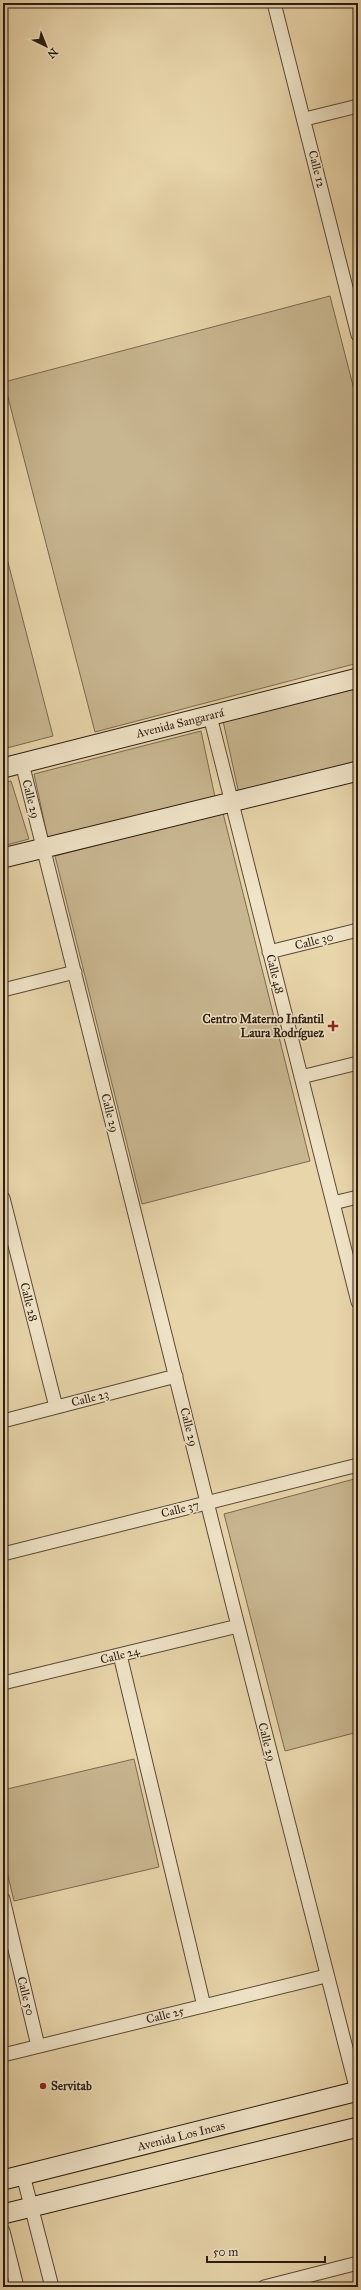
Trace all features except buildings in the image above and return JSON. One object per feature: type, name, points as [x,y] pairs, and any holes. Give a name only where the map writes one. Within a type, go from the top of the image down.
[{"type":"street","name":"Calle 12","points":[[274,3],[305,119],[358,335]]},
{"type":"street","points":[[305,119],[358,106]]},
{"type":"street","name":"Avenida Sangarará","points":[[3,768],[358,678]]},
{"type":"street","name":"Calle 48","points":[[210,716],[233,802],[269,952],[358,1302]]},
{"type":"street","name":"Calle 29","points":[[22,763],[326,1976],[357,2091]]},
{"type":"street","points":[[3,858],[358,771]]},
{"type":"street","name":"Calle 30","points":[[269,952],[358,930]]},
{"type":"street","points":[[3,990],[75,972]]},
{"type":"street","points":[[301,1077],[358,1063]]},
{"type":"street","points":[[333,1203],[358,1197]]},
{"type":"street","name":"Calle 28","points":[[3,1198],[56,1407]]},
{"type":"street","name":"Calle 23","points":[[3,1420],[176,1376]]},
{"type":"street","name":"Calle 37","points":[[3,1554],[358,1465]]},
{"type":"street","name":"Calle 24","points":[[3,1683],[238,1626]]},
{"type":"street","points":[[120,1655],[204,2006]]},
{"type":"street","name":"Calle 50","points":[[3,1899],[38,2046]]},
{"type":"street","name":"Calle 25","points":[[3,2055],[326,1976]]},
{"type":"street","name":"Avenida Los Incas","points":[[3,2180],[357,2091]]},
{"type":"street","points":[[3,2214],[358,2127]]},
{"type":"street","points":[[23,2175],[52,2287]]},
{"type":"street","points":[[3,2231],[17,2287]]},
{"type":"street","points":[[271,2286],[358,2263]]},
{"type":"shaded area","points":[[330,296],[358,405],[358,663],[95,732],[4,382]]},
{"type":"shaded area","points":[[3,543],[53,736],[3,749]]},
{"type":"shaded area","points":[[358,688],[358,764],[239,794],[223,721]]},
{"type":"shaded area","points":[[201,731],[215,797],[48,839],[34,774]]},
{"type":"shaded area","points":[[11,781],[29,839],[3,846],[3,783]]},
{"type":"shaded area","points":[[223,813],[310,1161],[142,1204],[55,856]]},
{"type":"shaded area","points":[[358,1478],[358,1732],[285,1751],[224,1514]]},
{"type":"shaded area","points":[[134,1759],[159,1867],[14,1901],[3,1855],[3,1790]]},
{"type":"place","name":"Centro Materno Infantil Laura Rodríguez","points":[[333,1026]]},
{"type":"place","name":"Servitab","points":[[43,2086]]}]
